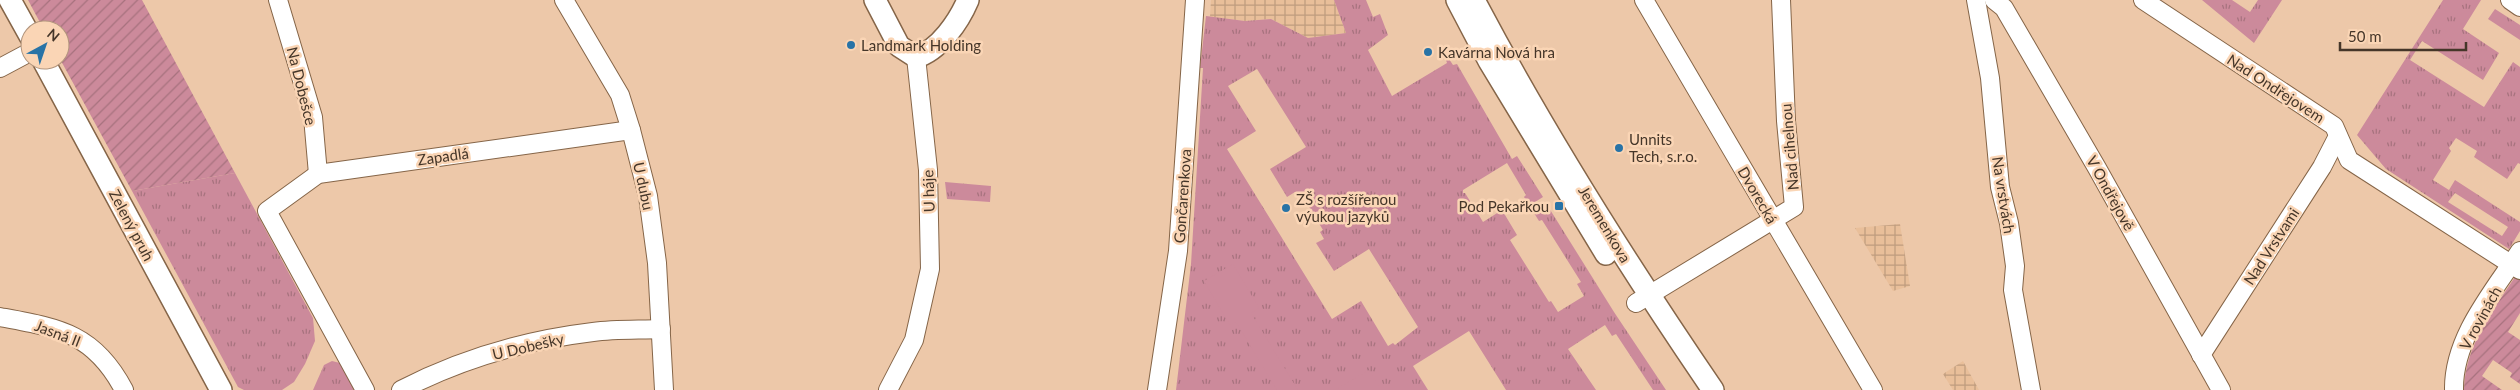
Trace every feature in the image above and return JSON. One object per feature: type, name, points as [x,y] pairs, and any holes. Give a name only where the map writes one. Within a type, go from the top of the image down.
[{"type":"street","points":[[10,0],[21,20]]},
{"type":"street","name":"Na Dobešce","points":[[278,0],[313,117],[318,174]]},
{"type":"street","name":"U dubu","points":[[564,0],[620,94],[648,196],[657,263],[664,390]]},
{"type":"street","points":[[875,0],[899,46],[916,57],[927,54],[942,39],[968,0]]},
{"type":"street","name":"Gončarenkova","points":[[1157,390],[1178,251],[1195,0]]},
{"type":"street","name":"Jeremenkova","points":[[1457,0],[1496,58],[1643,299],[1696,390]]},
{"type":"street","name":"Jeremenkova","points":[[1474,0],[1496,58]]},
{"type":"street","name":"Dvorecká","points":[[1644,0],[1873,390]]},
{"type":"street","name":"Nad cihelnou","points":[[1643,299],[1669,285],[1794,207],[1786,121],[1781,0]]},
{"type":"street","name":"Na vrstvách","points":[[1976,0],[1990,78],[2000,187],[2009,223],[2015,266],[2013,290],[2031,390]]},
{"type":"street","name":"V Ondřejově","points":[[1994,0],[2004,8],[2043,75],[2221,390]]},
{"type":"street","name":"Nad Ondřejovem","points":[[2143,0],[2334,126],[2349,160],[2517,262]]},
{"type":"street","points":[[2510,0],[2520,6]]},
{"type":"street","points":[[0,68],[20,57]]},
{"type":"street","name":"U háje","points":[[888,390],[914,340],[930,269],[928,170],[916,57]]},
{"type":"street","name":"Zelený pruh","points":[[48,70],[222,390]]},
{"type":"street","name":"Zapadlá","points":[[365,390],[267,211],[318,174],[631,130]]},
{"type":"street","name":"Nad Vrstvami","points":[[2201,355],[2322,167],[2338,136]]},
{"type":"street","name":"V rovinách","points":[[2454,390],[2454,380],[2462,348],[2479,313],[2517,262]]},
{"type":"street","name":"Jeremenkova","points":[[1643,299],[1713,390]]},
{"type":"street","name":"Jasná II","points":[[0,317],[45,325],[76,337],[99,352],[124,390]]},
{"type":"street","name":"U Dobešky","points":[[401,390],[433,374],[511,346],[594,332],[661,329]]},
{"type":"shaded area","points":[[1211,0],[1334,0],[1346,33],[1308,38],[1271,19],[1245,21],[1210,17]]},
{"type":"shaded area","points":[[1900,224],[1910,286],[1893,291],[1855,228]]},
{"type":"shaded area","points":[[1963,361],[1979,390],[1953,390],[1943,374]]},
{"type":"green space","points":[[28,0],[142,0],[235,173],[132,191],[66,70],[70,70],[70,20],[39,20]]},
{"type":"green space","points":[[1334,0],[1366,0],[1373,17],[1380,14],[1388,35],[1368,50],[1392,96],[1447,63],[1446,60],[1449,59],[1453,65],[1457,64],[1512,159],[1517,156],[1543,197],[1535,202],[1541,213],[1549,208],[1614,312],[1666,390],[1653,390],[1616,334],[1612,336],[1605,325],[1568,349],[1596,390],[1506,390],[1469,331],[1413,366],[1428,390],[1176,390],[1191,264],[1203,68],[1200,68],[1206,16],[1245,21],[1271,19],[1308,38],[1346,33]],"holes":[[[1257,69],[1306,147],[1270,169],[1287,197],[1295,192],[1299,199],[1303,197],[1323,230],[1320,232],[1324,239],[1316,243],[1334,271],[1369,249],[1418,327],[1395,345],[1393,343],[1388,346],[1361,301],[1332,319],[1227,149],[1256,131],[1228,86]],[[1507,163],[1526,195],[1524,197],[1539,221],[1542,220],[1581,282],[1577,284],[1584,296],[1558,312],[1551,301],[1549,302],[1510,240],[1517,235],[1502,210],[1483,222],[1477,212],[1475,213],[1476,211],[1469,203],[1470,201],[1465,193],[1463,193],[1463,190]]]},
{"type":"green space","points":[[2202,0],[2232,0],[2250,12],[2258,0],[2282,0],[2254,43]]},
{"type":"green space","points":[[2443,0],[2481,0],[2463,29],[2499,53],[2483,80],[2422,41],[2410,60],[2484,107],[2513,62],[2520,67],[2520,164],[2518,163],[2507,179],[2474,157],[2477,151],[2456,138],[2449,148],[2451,151],[2433,180],[2449,190],[2455,180],[2520,222],[2520,231],[2509,249],[2386,169],[2357,135]],"holes":[[[2455,193],[2508,227],[2502,236],[2448,202]]]},
{"type":"green space","points":[[2495,9],[2520,25],[2520,40],[2488,19]]},
{"type":"green space","points":[[235,173],[313,318],[315,341],[305,364],[294,382],[282,390],[244,390],[238,387],[132,191]]},
{"type":"green space","points":[[945,182],[991,186],[990,202],[947,199]]},
{"type":"green space","points":[[1233,264],[1259,308],[1251,313],[1298,390],[1277,390],[1236,322],[1230,325],[1204,281]]},
{"type":"green space","points":[[2515,277],[2520,280],[2520,313],[2508,332],[2520,340],[2520,384],[2510,377],[2512,373],[2493,360],[2482,376],[2502,390],[2464,390],[2469,359],[2481,330]]},
{"type":"green space","points":[[332,361],[340,363],[355,390],[313,390],[324,365]]},
{"type":"green space","points":[[1369,370],[1381,390],[1335,390]]},
{"type":"place","name":"Landmark Holding","points":[[851,45]]},
{"type":"place","name":"Kavárna Nová hra","points":[[1428,52]]},
{"type":"place","name":"Unnits Tech, s.r.o.","points":[[1619,148]]},
{"type":"place","name":"Pod Pekařkou","points":[[1559,206]]},
{"type":"place","name":"ZŠ s rozšířenou výukou jazyků","points":[[1286,208]]}]
